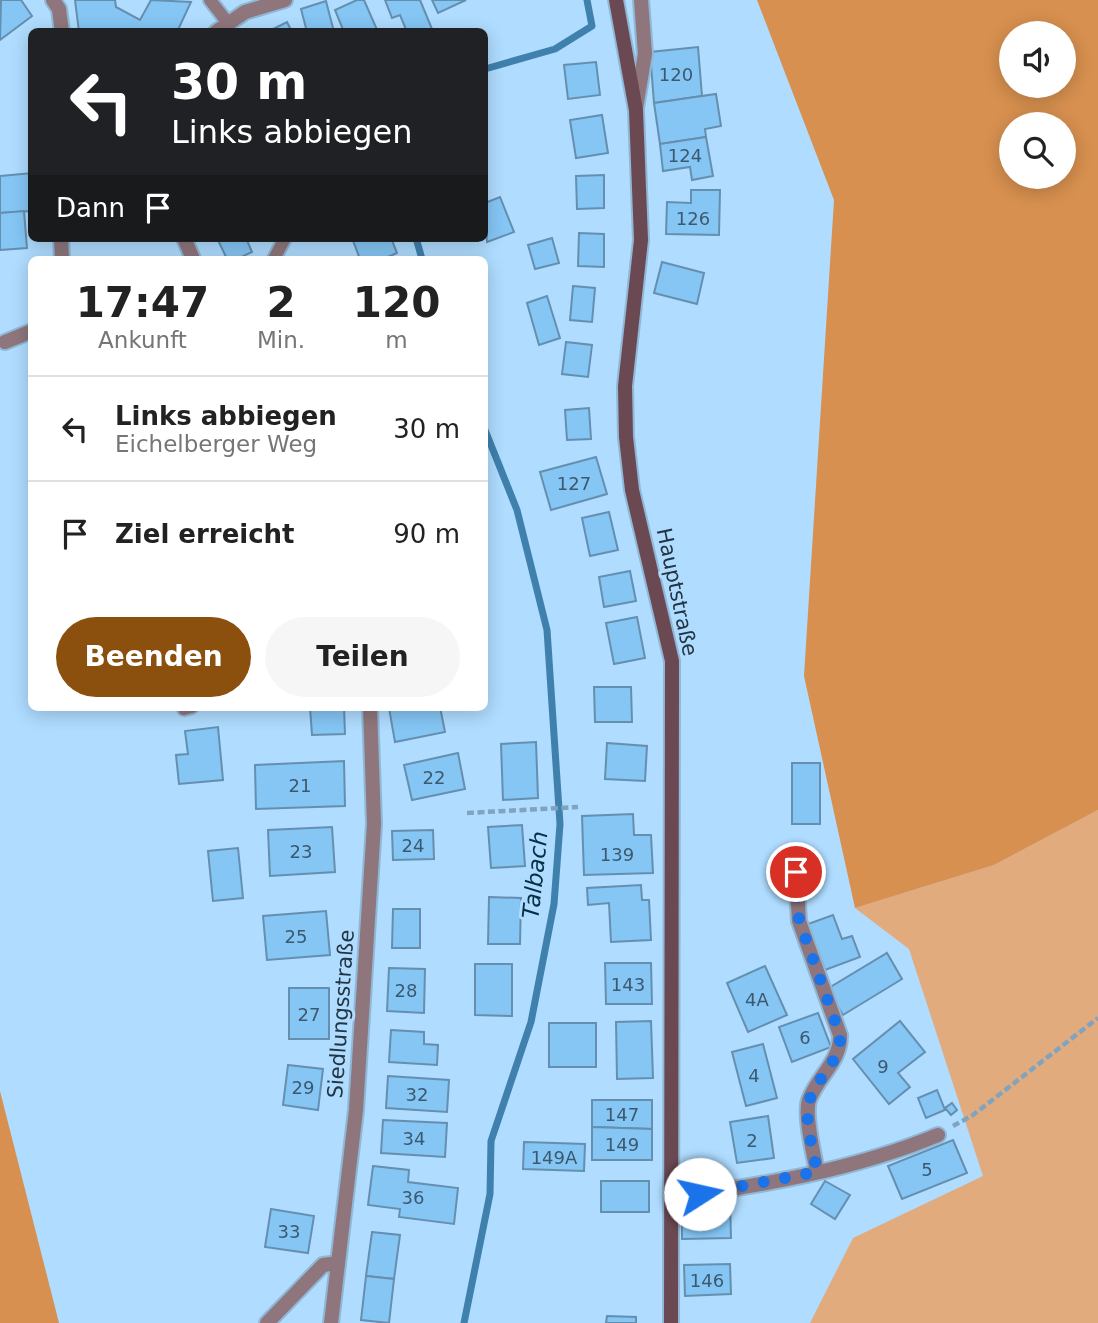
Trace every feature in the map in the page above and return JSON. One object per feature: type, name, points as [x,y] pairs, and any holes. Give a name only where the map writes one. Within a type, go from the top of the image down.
[{"type":"main road","name":"Hauptstraße","points":[[616,0],[636,110],[641,240],[625,386],[626,437],[632,490],[673,661],[671,1323]]},
{"type":"street","points":[[53,0],[59,9],[61,28]]},
{"type":"street","points":[[222,27],[245,12],[285,0]]},
{"type":"street","points":[[636,110],[645,54],[641,0]]},
{"type":"street","points":[[2,342],[28,332]]},
{"type":"street","name":"Siedlungsstraße","points":[[331,1323],[356,1110],[373,836],[370,711]]},
{"type":"street","points":[[796,872],[799,920],[840,1035],[841,1045],[810,1100],[808,1111],[817,1172]]},
{"type":"street","points":[[673,1198],[817,1172],[909,1147],[938,1135]]},
{"type":"street","points":[[267,1323],[323,1265],[338,1263]]},
{"type":"lane","points":[[211,0],[222,27]]},
{"type":"path","points":[[467,813],[575,807]]},
{"type":"path","points":[[938,1135],[973,1115],[1098,1018]]},
{"type":"shaded area","points":[[757,0],[1098,0],[1098,810],[994,865],[855,908],[804,676],[834,200]]},
{"type":"shaded area","points":[[1098,810],[1098,1323],[810,1323],[853,1238],[983,1176],[909,949],[855,908],[994,865]]},
{"type":"shaded area","points":[[0,1091],[59,1323],[0,1323]]},
{"type":"building","points":[[1,0],[21,0],[32,16],[0,40]]},
{"type":"building","points":[[75,0],[115,0],[116,7],[140,20],[151,0],[191,2],[179,28],[78,28]]},
{"type":"building","points":[[357,0],[364,0],[376,28],[342,28],[335,10]]},
{"type":"building","points":[[385,0],[420,0],[432,28],[405,28],[400,15],[392,18]]},
{"type":"building","points":[[432,0],[466,0],[438,13]]},
{"type":"building","points":[[326,1],[333,28],[306,28],[301,9]]},
{"type":"building","points":[[287,22],[290,28],[275,28]]},
{"type":"building","points":[[698,47],[702,96],[654,103],[650,52]]},
{"type":"building","points":[[596,62],[600,95],[568,99],[564,65]]},
{"type":"building","points":[[716,94],[721,126],[705,129],[706,137],[660,144],[654,103]]},
{"type":"building","points":[[602,115],[608,153],[576,158],[570,120]]},
{"type":"building","points":[[706,137],[713,176],[692,180],[690,167],[663,171],[660,144]]},
{"type":"building","points":[[28,173],[28,211],[0,213],[0,176]]},
{"type":"building","points":[[604,175],[604,208],[577,209],[576,176]]},
{"type":"building","points":[[691,190],[720,190],[719,235],[666,234],[667,202],[691,203]]},
{"type":"building","points":[[500,197],[514,232],[488,242],[488,202]]},
{"type":"building","points":[[24,211],[27,248],[0,250],[0,213]]},
{"type":"building","points":[[579,233],[604,234],[604,267],[578,266]]},
{"type":"building","points":[[552,238],[559,263],[535,269],[528,245]]},
{"type":"building","points":[[219,242],[248,242],[252,252],[243,256],[226,256]]},
{"type":"building","points":[[354,242],[393,242],[397,253],[390,256],[359,256]]},
{"type":"building","points":[[662,262],[704,273],[697,304],[654,293]]},
{"type":"building","points":[[573,286],[595,288],[592,322],[570,320]]},
{"type":"building","points":[[547,296],[560,338],[539,345],[527,303]]},
{"type":"building","points":[[566,342],[592,345],[588,377],[562,374]]},
{"type":"building","points":[[589,408],[591,439],[567,440],[565,410]]},
{"type":"building","points":[[596,457],[607,494],[551,510],[540,472]]},
{"type":"building","points":[[609,512],[618,550],[590,556],[582,518]]},
{"type":"building","points":[[630,571],[636,601],[604,607],[599,577]]},
{"type":"building","points":[[637,617],[645,658],[614,664],[606,623]]},
{"type":"building","points":[[594,687],[631,687],[632,722],[595,722]]},
{"type":"building","points":[[310,711],[344,711],[345,734],[312,735]]},
{"type":"building","points":[[390,711],[441,711],[445,732],[395,742]]},
{"type":"building","points":[[218,727],[223,780],[179,784],[176,755],[188,754],[185,731]]},
{"type":"building","points":[[536,742],[538,798],[503,800],[501,744]]},
{"type":"building","points":[[607,743],[647,746],[645,781],[605,779]]},
{"type":"building","points":[[458,753],[465,789],[412,800],[404,765]]},
{"type":"building","points":[[344,761],[345,806],[256,809],[255,765]]},
{"type":"building","points":[[792,763],[820,763],[820,824],[792,824]]},
{"type":"building","points":[[633,814],[634,835],[651,835],[653,873],[584,875],[582,816]]},
{"type":"building","points":[[522,825],[525,866],[491,868],[488,827]]},
{"type":"building","points":[[332,827],[335,872],[270,876],[268,830]]},
{"type":"building","points":[[433,830],[434,859],[393,860],[392,831]]},
{"type":"building","points":[[238,848],[243,898],[213,901],[208,851]]},
{"type":"building","points":[[641,885],[642,900],[649,900],[651,940],[611,942],[609,903],[588,905],[587,888]]},
{"type":"building","points":[[489,897],[521,898],[520,944],[488,944]]},
{"type":"building","points":[[393,909],[420,909],[420,948],[392,948]]},
{"type":"building","points":[[326,911],[330,955],[267,960],[263,916]]},
{"type":"building","points":[[833,915],[842,939],[852,936],[860,957],[825,970],[808,924]]},
{"type":"building","points":[[887,953],[902,979],[843,1015],[827,989]]},
{"type":"building","points":[[605,963],[651,963],[652,1004],[606,1004]]},
{"type":"building","points":[[475,964],[512,964],[512,1016],[475,1015]]},
{"type":"building","points":[[765,966],[787,1015],[748,1032],[727,983]]},
{"type":"building","points":[[389,968],[425,969],[424,1013],[387,1011]]},
{"type":"building","points":[[289,988],[329,988],[329,1039],[289,1039]]},
{"type":"building","points":[[818,1013],[831,1047],[792,1062],[779,1027]]},
{"type":"building","points":[[651,1021],[653,1078],[617,1079],[616,1022]]},
{"type":"building","points":[[900,1021],[925,1052],[898,1073],[910,1087],[889,1104],[853,1059]]},
{"type":"building","points":[[549,1023],[596,1023],[596,1067],[549,1067]]},
{"type":"building","points":[[391,1030],[424,1032],[424,1044],[438,1045],[437,1065],[389,1062]]},
{"type":"building","points":[[763,1044],[777,1098],[746,1106],[732,1052]]},
{"type":"building","points":[[288,1065],[323,1069],[318,1110],[283,1105]]},
{"type":"building","points":[[388,1076],[449,1080],[447,1112],[386,1108]]},
{"type":"building","points":[[937,1090],[945,1110],[926,1118],[918,1098]]},
{"type":"building","points":[[592,1100],[652,1100],[652,1129],[592,1127]]},
{"type":"building","points":[[952,1103],[957,1110],[951,1115],[945,1108]]},
{"type":"building","points":[[768,1116],[774,1158],[737,1163],[730,1122]]},
{"type":"building","points":[[383,1120],[447,1123],[445,1157],[381,1153]]},
{"type":"building","points":[[592,1127],[652,1129],[652,1160],[592,1160]]},
{"type":"building","points":[[953,1140],[967,1173],[902,1199],[888,1166]]},
{"type":"building","points":[[524,1142],[585,1144],[584,1171],[523,1169]]},
{"type":"building","points":[[373,1166],[409,1170],[408,1182],[458,1188],[454,1224],[399,1217],[400,1209],[368,1205]]},
{"type":"building","points":[[601,1181],[649,1181],[649,1212],[601,1212]]},
{"type":"building","points":[[825,1181],[850,1195],[835,1219],[811,1204]]},
{"type":"building","points":[[730,1201],[731,1238],[682,1239],[682,1202]]},
{"type":"building","points":[[271,1209],[314,1216],[308,1253],[265,1247]]},
{"type":"building","points":[[372,1232],[400,1235],[394,1279],[366,1276]]},
{"type":"building","points":[[730,1264],[731,1294],[685,1296],[684,1265]]},
{"type":"building","points":[[366,1276],[394,1279],[389,1323],[361,1320]]},
{"type":"building","points":[[607,1316],[636,1317],[636,1323],[606,1323]]},
{"type":"waterway","name":"Talbach","points":[[488,68],[555,49],[592,26],[587,0]]},
{"type":"waterway","name":"Talbach","points":[[417,242],[421,256]]},
{"type":"waterway","name":"Talbach","points":[[464,1323],[490,1194],[491,1141],[531,1022],[554,904],[560,824],[547,630],[517,510],[488,438]]},
{"type":"route","points":[[700,1194],[817,1172],[808,1111],[810,1100],[841,1045],[840,1035],[799,920],[796,872]]}]
